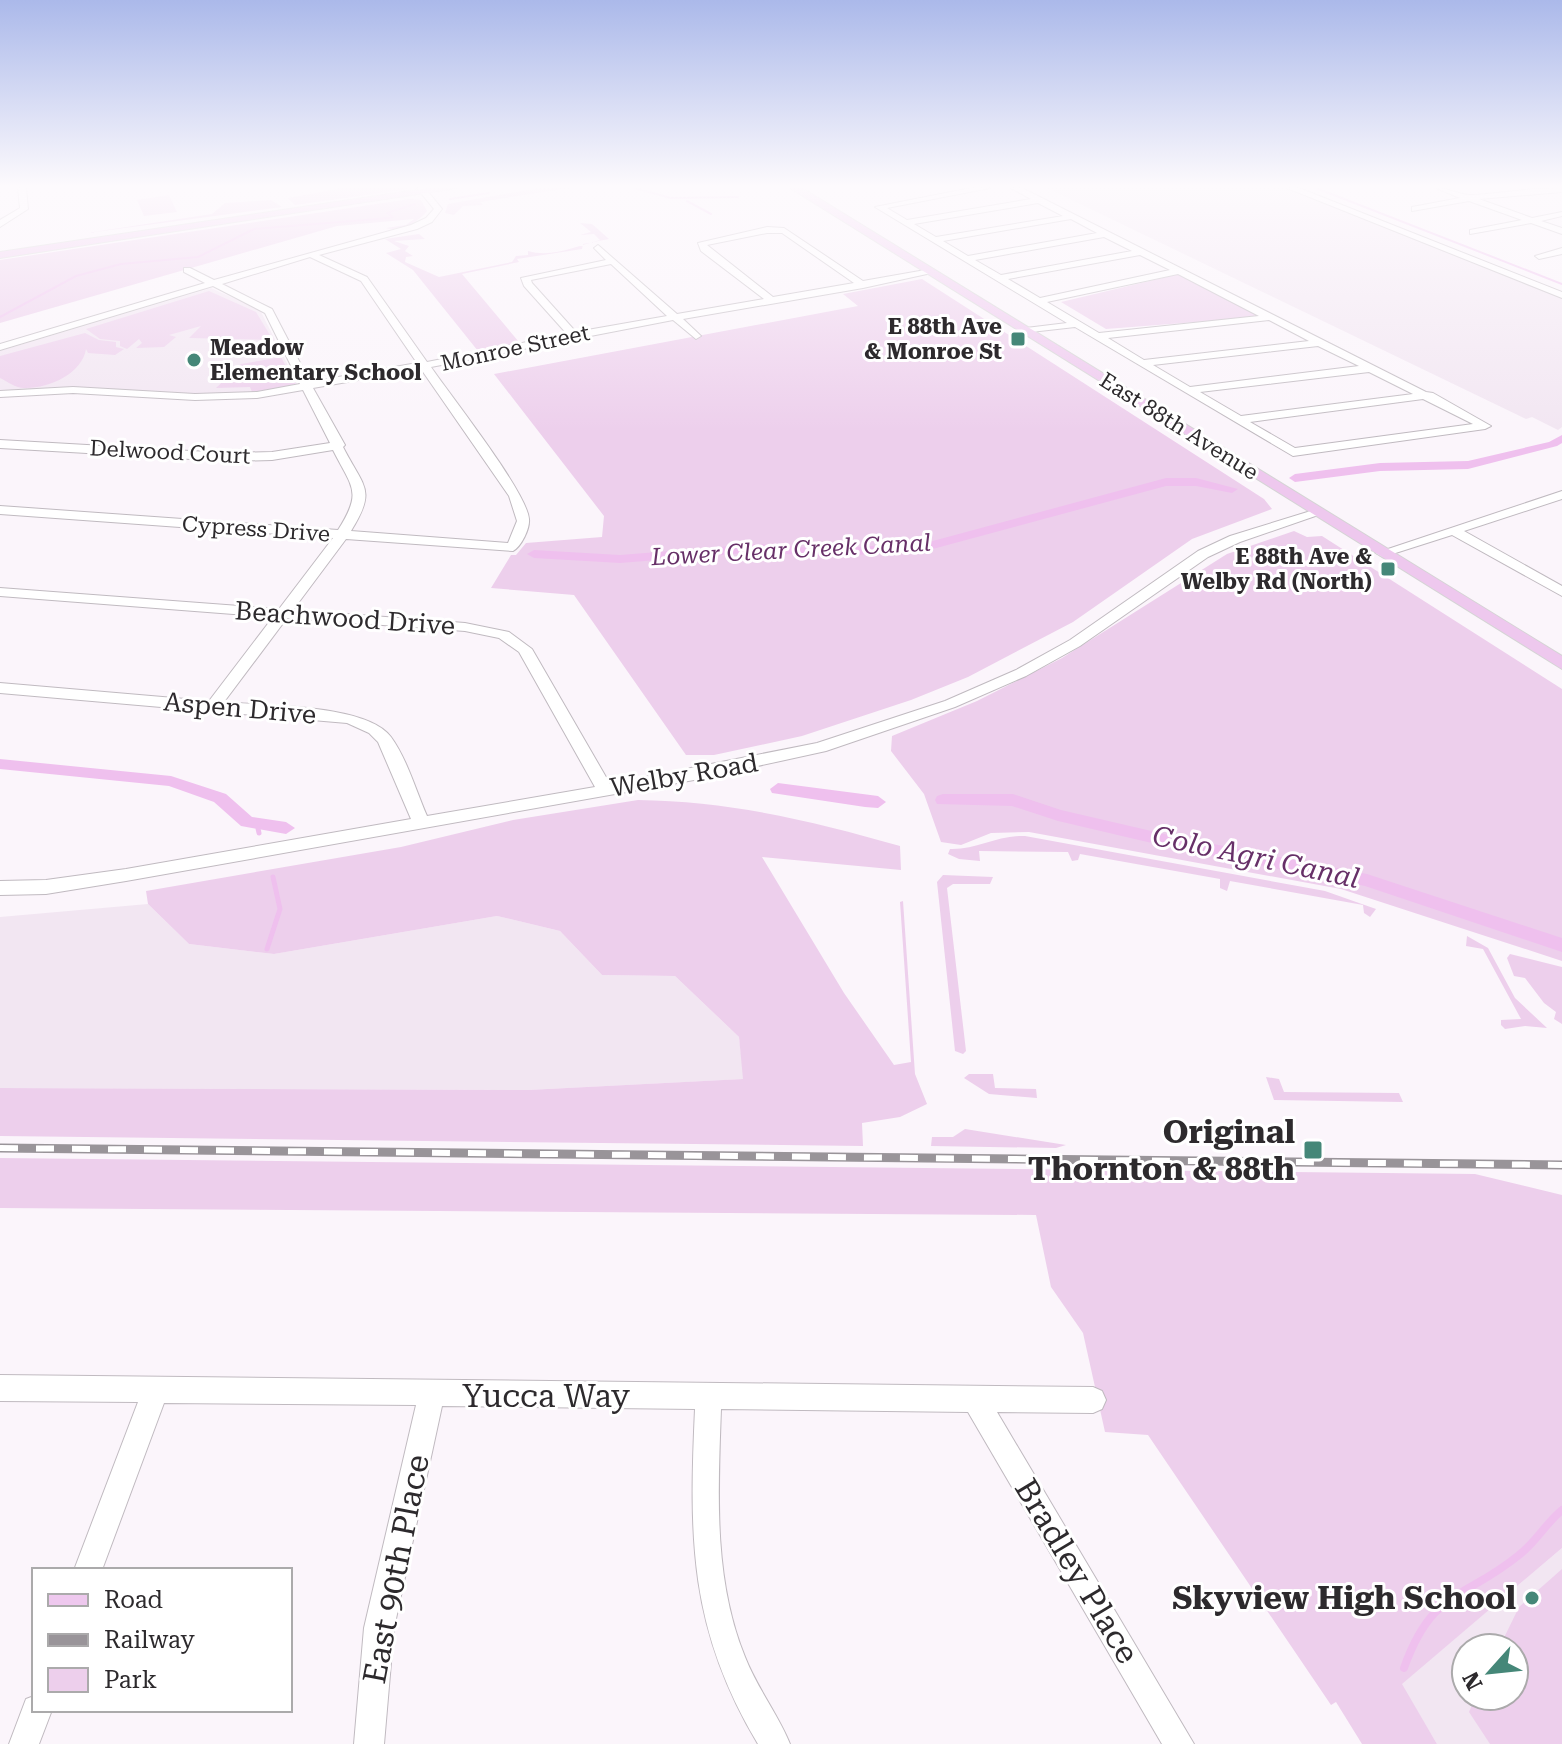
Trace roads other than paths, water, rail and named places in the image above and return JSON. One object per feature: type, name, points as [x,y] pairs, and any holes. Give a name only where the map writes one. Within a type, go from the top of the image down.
[{"type":"main road","name":"East 88th Avenue","points":[[927,269],[1562,664]]},
{"type":"street","points":[[0,347],[258,269]]},
{"type":"street","points":[[344,269],[364,279],[425,366]]},
{"type":"street","points":[[570,269],[526,278],[527,284],[574,335]]},
{"type":"street","points":[[621,269],[696,336]]},
{"type":"street","points":[[731,269],[770,299]]},
{"type":"street","points":[[839,269],[863,285]]},
{"type":"street","points":[[986,269],[1293,452],[1485,426],[1177,269]]},
{"type":"street","points":[[1001,278],[1047,269]]},
{"type":"street","points":[[1497,269],[1562,295]]},
{"type":"street","points":[[187,270],[269,311],[310,387],[361,494],[359,508],[342,535],[213,706]]},
{"type":"street","points":[[1039,301],[1180,271]]},
{"type":"street","name":"Monroe Street","points":[[0,394],[73,390],[221,397],[310,387],[574,335],[931,272]]},
{"type":"street","points":[[1098,336],[1274,317]]},
{"type":"street","points":[[1026,331],[1036,325],[1068,318]]},
{"type":"street","points":[[1026,331],[1079,324]]},
{"type":"street","points":[[1143,363],[1323,342]]},
{"type":"street","name":"Cypress Drive","points":[[0,510],[513,547],[522,528],[522,509],[425,366]]},
{"type":"street","points":[[1190,390],[1374,368]]},
{"type":"street","points":[[1240,420],[1429,395]]},
{"type":"street","name":"Delwood Court","points":[[0,444],[226,457],[272,456],[339,445]]},
{"type":"street","points":[[1383,553],[1562,495]]},
{"type":"street","name":"Welby Road","points":[[0,888],[46,887],[126,875],[764,762],[827,746],[950,704],[1021,673],[1061,651],[1203,554],[1235,539],[1318,513]]},
{"type":"street","points":[[1453,530],[1562,592]]},
{"type":"street","points":[[1545,582],[1562,576]]},
{"type":"street","name":"Beachwood Drive","points":[[0,592],[465,627],[512,639],[530,656],[604,788]]},
{"type":"street","name":"Aspen Drive","points":[[0,688],[342,716],[375,729],[385,740],[420,821]]},
{"type":"street","name":"Yucca Way","points":[[0,1388],[1093,1400]]},
{"type":"street","points":[[89,1568],[155,1391]]},
{"type":"street","name":"East 90th Place","points":[[369,1744],[379,1628],[431,1395]]},
{"type":"street","points":[[709,1396],[704,1508],[708,1581],[717,1626],[734,1674],[775,1744]]},
{"type":"street","name":"Bradley Place","points":[[975,1399],[1179,1744]]},
{"type":"street","points":[[24,1744],[36,1712]]},
{"type":"waterway","points":[[0,317],[76,276],[101,269]]},
{"type":"waterway","points":[[1525,269],[1562,284]]},
{"type":"waterway","name":"Lower Clear Creek Canal","points":[[1295,478],[1380,467],[1468,465],[1553,444],[1562,438]]},
{"type":"waterway","name":"Lower Clear Creek Canal","points":[[534,554],[620,559],[758,548],[827,553],[929,546],[1166,482],[1196,482],[1232,489]]},
{"type":"waterway","name":"Colo Agri Canal","points":[[0,764],[171,781],[220,798],[247,822],[286,828]]},
{"type":"waterway","name":"Colo Agri Canal","points":[[778,789],[878,802]]},
{"type":"waterway","name":"Colo Agri Canal","points":[[943,800],[1013,800],[1058,815],[1173,842],[1367,880],[1562,945]]},
{"type":"waterway","points":[[257,824],[259,833]]},
{"type":"waterway","points":[[267,949],[280,909],[273,877]]},
{"type":"waterway","points":[[1404,1668],[1415,1642],[1438,1609],[1519,1555],[1562,1510]]},
{"type":"railway","points":[[0,1148],[1562,1165]]},
{"type":"place","name":"E 88th Ave & Monroe St","points":[[1018,339]]},
{"type":"place","name":"Meadow Elementary School","points":[[194,360]]},
{"type":"place","name":"E 88th Ave & Welby Rd (North)","points":[[1388,569]]},
{"type":"place","name":"Original Thornton & 88th","points":[[1313,1150]]},
{"type":"place","name":"Skyview High School","points":[[1532,1598]]}]
